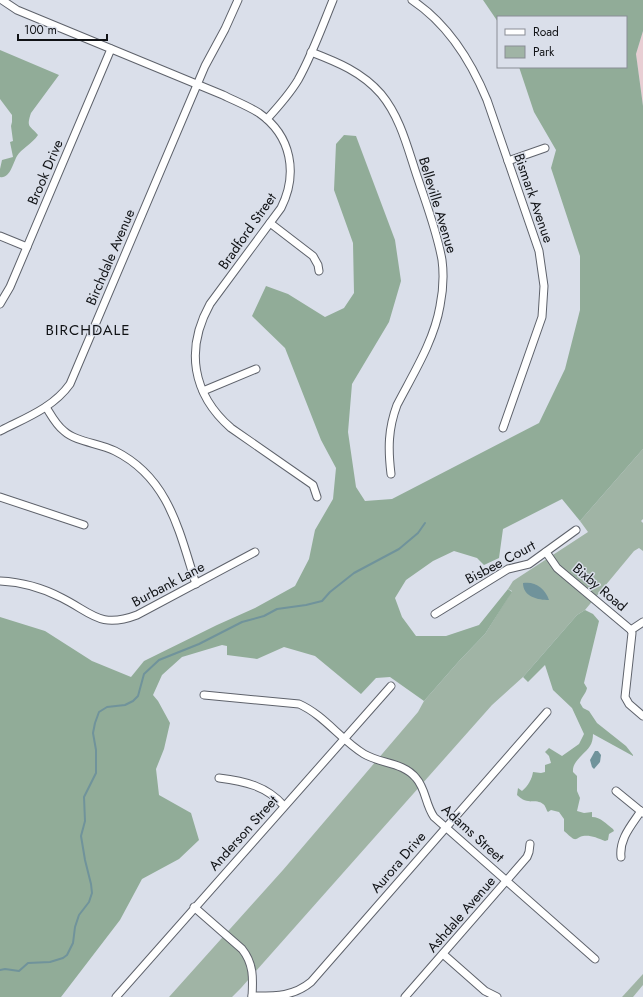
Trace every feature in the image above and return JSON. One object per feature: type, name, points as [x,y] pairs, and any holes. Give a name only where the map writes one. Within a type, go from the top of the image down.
[{"type":"street","name":"Bradford Street","points":[[2,0],[17,10],[197,84],[250,108],[267,119],[279,134],[288,152],[291,170],[286,198],[281,208],[210,304],[201,324],[196,347],[196,366],[202,391],[222,420],[313,485],[318,497]]},
{"type":"street","name":"Birchdale Avenue","points":[[0,430],[46,407],[60,397],[70,384],[197,84],[238,0]]},
{"type":"street","points":[[267,119],[298,80],[333,0]]},
{"type":"street","name":"Bismark Avenue","points":[[412,0],[443,26],[457,43],[468,60],[487,100],[539,251],[543,277],[543,304],[538,329],[503,428]]},
{"type":"street","name":"Brook Drive","points":[[0,304],[10,287],[111,49]]},
{"type":"street","name":"Belleville Avenue","points":[[311,52],[340,63],[360,74],[388,103],[401,128],[439,245],[443,277],[440,307],[432,335],[397,405],[390,426],[388,447],[391,474]]},
{"type":"street","points":[[508,161],[545,148]]},
{"type":"street","points":[[270,223],[313,256],[318,265],[319,271]]},
{"type":"street","points":[[0,236],[27,247]]},
{"type":"street","points":[[202,391],[256,369]]},
{"type":"street","points":[[46,407],[65,432],[78,439],[104,446],[122,454],[152,480],[166,500],[174,515],[196,584]]},
{"type":"street","points":[[0,496],[84,526]]},
{"type":"street","name":"Bisbee Court","points":[[435,614],[508,569],[529,564],[576,530]]},
{"type":"street","name":"Burbank Lane","points":[[0,581],[24,584],[47,591],[67,600],[90,615],[108,620],[119,620],[137,615],[255,552]]},
{"type":"street","name":"Bixby Road","points":[[546,552],[557,568],[631,630],[643,622]]},
{"type":"street","points":[[631,630],[632,633],[624,694],[628,703],[643,716]]},
{"type":"street","name":"Anderson Street","points":[[116,997],[390,686]]},
{"type":"street","name":"Adams Street","points":[[204,695],[299,704],[312,711],[364,754],[383,763],[403,768],[411,773],[420,784],[430,810],[446,828],[595,959]]},
{"type":"street","name":"Aurora Drive","points":[[252,996],[286,995],[300,990],[307,985],[547,712]]},
{"type":"street","points":[[219,778],[235,780],[259,787],[274,795],[284,806]]},
{"type":"street","points":[[616,791],[642,812],[623,838],[621,844],[621,857]]},
{"type":"street","name":"Ashdale Avenue","points":[[405,997],[527,858],[530,852],[530,844]]},
{"type":"street","points":[[194,907],[247,955],[252,968],[252,996]]},
{"type":"street","points":[[443,954],[485,991],[497,997]]},
{"type":"shaded area","points":[[643,31],[643,106],[636,54]]},
{"type":"green space","points":[[483,0],[643,0],[643,31],[636,54],[643,106],[643,449],[580,521],[562,499],[503,529],[499,558],[484,565],[477,558],[454,551],[433,561],[406,580],[395,598],[402,617],[416,636],[446,636],[479,625],[508,589],[512,592],[485,634],[424,701],[390,677],[376,678],[361,694],[315,656],[284,647],[257,659],[227,655],[227,646],[222,645],[182,657],[162,675],[153,695],[170,723],[164,749],[156,769],[159,795],[191,813],[199,840],[179,859],[142,879],[120,920],[61,997],[0,997],[0,617],[45,631],[92,661],[131,677],[144,661],[255,608],[295,586],[309,559],[315,530],[333,499],[336,468],[321,440],[285,348],[252,316],[266,286],[288,294],[325,317],[344,308],[354,293],[353,243],[334,190],[336,144],[344,135],[356,136],[395,240],[401,281],[389,322],[352,384],[348,432],[356,487],[365,501],[392,499],[539,423],[565,369],[580,310],[580,256],[551,168],[556,150],[534,112],[519,68],[627,68],[627,16],[497,16],[497,21]]},
{"type":"green space","points":[[0,50],[59,75],[31,113],[29,124],[38,135],[19,153],[9,173],[3,177],[0,177],[2,160],[13,157],[10,142],[13,141],[11,126],[12,115],[0,99]]},
{"type":"green space","points":[[643,449],[643,519],[641,521],[643,523],[643,551],[639,548],[634,551],[585,610],[577,615],[523,677],[492,705],[232,997],[169,997],[283,870],[418,712],[424,701],[485,634],[512,591],[508,589],[513,581],[588,532],[580,521]]},
{"type":"green space","points":[[585,610],[593,614],[599,621],[584,683],[587,688],[580,703],[583,708],[589,711],[597,723],[626,746],[633,755],[593,734],[590,746],[576,761],[573,768],[573,772],[577,776],[577,791],[580,798],[577,811],[584,813],[592,812],[592,817],[601,819],[613,829],[614,831],[609,834],[608,840],[605,841],[589,836],[582,836],[575,839],[573,838],[564,831],[564,819],[559,812],[551,810],[548,812],[544,805],[540,802],[528,801],[517,795],[518,788],[522,791],[524,789],[532,777],[533,772],[545,772],[545,765],[551,763],[549,756],[545,752],[549,748],[562,756],[579,744],[584,734],[572,708],[553,690],[545,665],[528,682],[523,677],[577,615]]},
{"type":"green space","points":[[643,974],[643,985],[633,997],[622,997]]},
{"type":"water","points":[[523,583],[532,583],[539,586],[545,592],[549,600],[528,595]]},
{"type":"water","points":[[595,751],[598,751],[601,755],[600,762],[594,769],[590,760]]},
{"type":"waterway","points":[[0,970],[5,969],[19,971],[28,963],[50,962],[63,958],[67,955],[73,943],[75,927],[79,915],[89,902],[92,893],[91,884],[81,836],[85,821],[84,797],[96,773],[96,750],[93,733],[99,712],[107,707],[125,705],[133,701],[138,696],[144,674],[159,660],[199,644],[242,622],[264,616],[277,609],[322,601],[330,592],[354,573],[399,549],[418,533],[425,523]]},
{"type":"district","name":"BIRCHDALE","points":[[88,330]]}]
